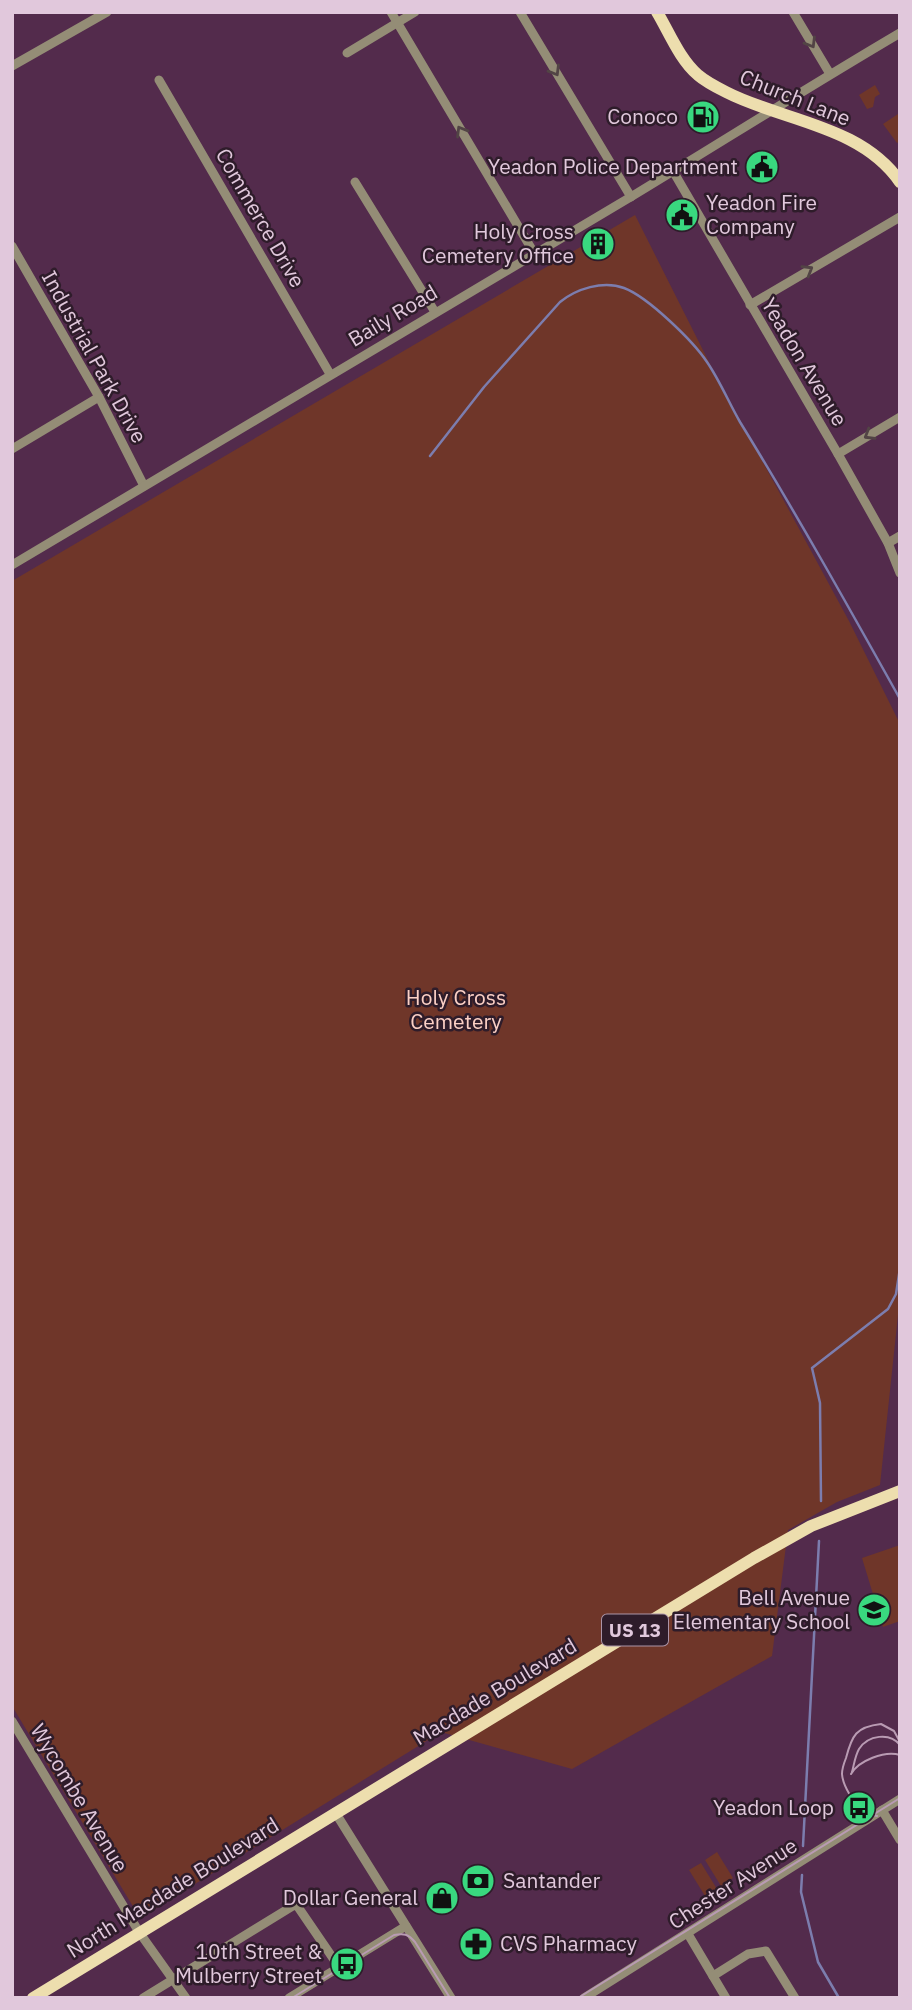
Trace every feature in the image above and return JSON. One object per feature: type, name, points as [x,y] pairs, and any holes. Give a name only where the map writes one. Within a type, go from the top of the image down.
[{"type":"main road","name":"Church Lane","points":[[657,12],[699,77],[751,104],[798,118],[859,145],[879,158],[900,182]]},
{"type":"main road","name":"Macdade Boulevard","points":[[335,1812],[773,1547],[836,1515],[900,1491]]},
{"type":"main road","name":"North Macdade Boulevard","points":[[33,1998],[335,1812]]},
{"type":"street","points":[[12,66],[107,12]]},
{"type":"street","points":[[391,12],[534,253]]},
{"type":"street","points":[[347,53],[415,12]]},
{"type":"street","points":[[520,12],[631,197]]},
{"type":"street","points":[[793,12],[830,74]]},
{"type":"street","name":"Baily Road","points":[[12,565],[631,197],[900,33]]},
{"type":"street","name":"Commerce Drive","points":[[159,80],[330,374]]},
{"type":"street","name":"Yeadon Avenue","points":[[673,171],[838,454],[888,543],[900,573]]},
{"type":"street","points":[[355,182],[435,312]]},
{"type":"street","points":[[750,305],[900,216]]},
{"type":"street","name":"Industrial Park Drive","points":[[12,246],[99,397],[144,486]]},
{"type":"street","points":[[12,449],[99,397]]},
{"type":"street","points":[[838,454],[900,417]]},
{"type":"street","points":[[888,543],[900,537]]},
{"type":"street","name":"Wycombe Avenue","points":[[12,1721],[139,1932],[186,1998]]},
{"type":"street","name":"Chester Avenue","points":[[584,1998],[900,1799]]},
{"type":"street","points":[[882,1810],[900,1840]]},
{"type":"street","points":[[335,1812],[450,1998]]},
{"type":"street","points":[[143,1998],[296,1905],[339,1967]]},
{"type":"street","points":[[289,1998],[406,1926]]},
{"type":"street","points":[[688,1934],[726,1998]]},
{"type":"street","points":[[713,1976],[748,1954],[766,1951],[796,1998]]},
{"type":"green space","points":[[875,85],[880,94],[875,97],[873,107],[867,109],[859,95]]},
{"type":"green space","points":[[898,114],[900,141],[897,143],[883,124]]},
{"type":"green space","name":"Holy Cross Cemetery","points":[[635,215],[713,370],[849,621],[900,724],[900,1296],[880,1485],[837,1502],[788,1530],[772,1656],[572,1769],[441,1732],[140,1918],[12,1706],[12,581]]},
{"type":"green space","points":[[900,1545],[900,1621],[883,1627],[862,1558]]},
{"type":"green space","points":[[717,1852],[733,1878],[721,1886],[705,1860]]},
{"type":"green space","points":[[701,1863],[717,1889],[705,1896],[689,1870]]},
{"type":"waterway","points":[[430,456],[484,387],[560,302],[574,293],[599,285],[616,286],[634,293],[669,320],[707,362],[900,699]]},
{"type":"waterway","points":[[821,1501],[820,1403],[812,1368],[888,1309],[896,1294],[900,1268]]},
{"type":"waterway","points":[[803,1846],[819,1541]]},
{"type":"waterway","points":[[802,1875],[801,1892],[818,1962],[839,1998]]},
{"type":"tram line","points":[[877,1816],[863,1812],[843,1779],[842,1772],[850,1743],[856,1733],[866,1727],[881,1724],[894,1731],[900,1742]]},
{"type":"tram line","points":[[852,1772],[858,1752],[863,1744],[873,1738],[891,1738],[900,1745]]},
{"type":"tram line","points":[[851,1774],[854,1769],[872,1758],[887,1754],[900,1755]]},
{"type":"tram line","points":[[578,1998],[900,1798]]},
{"type":"tram line","points":[[292,1998],[394,1935],[401,1934],[415,1942],[450,1998]]},
{"type":"place","name":"Conoco","points":[[703,117]]},
{"type":"place","name":"Yeadon Police Department","points":[[762,167]]},
{"type":"place","name":"Yeadon Fire Company","points":[[682,215]]},
{"type":"place","name":"Holy Cross Cemetery Office","points":[[598,244]]},
{"type":"place","name":"Bell Avenue Elementary School","points":[[874,1610]]},
{"type":"place","name":"Yeadon Loop","points":[[859,1808]]},
{"type":"place","name":"Santander","points":[[478,1881]]},
{"type":"place","name":"Dollar General","points":[[442,1898]]},
{"type":"place","name":"CVS Pharmacy","points":[[476,1944]]},
{"type":"place","name":"10th Street & Mulberry Street","points":[[347,1964]]}]
